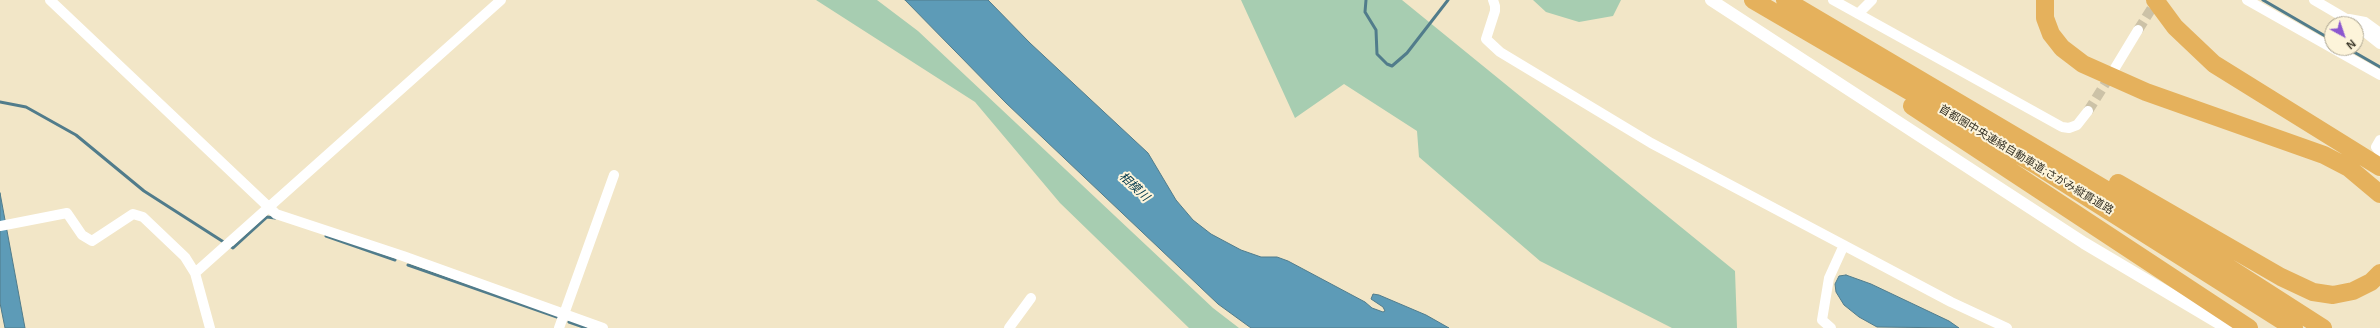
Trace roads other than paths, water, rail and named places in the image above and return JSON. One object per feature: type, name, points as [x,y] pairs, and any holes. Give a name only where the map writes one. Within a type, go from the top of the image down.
[{"type":"highway","points":[[1749,0],[2249,328]]},
{"type":"highway","name":"首都圏中央連絡自動車道;さがみ縦貫道路","points":[[1754,0],[2036,165],[2294,328]]},
{"type":"highway","name":"首都圏中央連絡自動車道;さがみ縦貫道路","points":[[1785,0],[1964,104],[2125,201],[2322,328]]},
{"type":"highway","points":[[2045,0],[2045,18],[2051,34],[2062,48],[2083,64],[2146,92],[2310,149],[2349,168],[2380,187]]},
{"type":"highway","points":[[2155,0],[2192,46],[2214,64],[2276,104],[2361,154],[2380,168]]},
{"type":"highway","points":[[1964,104],[2092,169],[2303,288],[2323,294],[2342,294],[2362,287],[2380,273]]},
{"type":"highway","points":[[2349,168],[2380,194]]},
{"type":"street","points":[[50,0],[276,214],[403,256],[603,328]]},
{"type":"street","points":[[195,273],[232,242],[502,0]]},
{"type":"street","points":[[1492,0],[1495,11],[1486,39],[1500,52],[1651,143],[1951,302],[2007,328]]},
{"type":"street","points":[[1712,0],[2084,243],[2227,328]]},
{"type":"street","points":[[1833,0],[2062,127],[2069,128],[2078,125],[2088,111]]},
{"type":"street","points":[[1858,14],[1872,0]]},
{"type":"street","points":[[2247,0],[2324,43]]},
{"type":"street","points":[[2314,0],[2341,16]]},
{"type":"street","points":[[2364,22],[2380,33]]},
{"type":"street","points":[[2115,68],[2138,30]]},
{"type":"street","points":[[2364,32],[2380,44]]},
{"type":"street","points":[[2346,56],[2380,75]]},
{"type":"street","points":[[2380,140],[2376,146],[2380,152]]},
{"type":"street","points":[[559,328],[614,175]]},
{"type":"street","points":[[4,225],[67,213],[82,235],[92,241],[133,214],[143,217],[185,257],[195,273],[210,328]]},
{"type":"street","points":[[1831,328],[1822,320],[1829,278],[1844,245]]},
{"type":"street","points":[[1009,328],[1031,298]]},
{"type":"water","name":"相模川","points":[[905,0],[988,0],[1030,43],[1148,153],[1176,200],[1193,220],[1211,234],[1241,250],[1261,257],[1277,257],[1288,261],[1365,302],[1372,308],[1383,312],[1385,311],[1383,307],[1371,299],[1373,294],[1379,295],[1426,315],[1449,328],[1251,328],[1218,304],[1006,103]]},
{"type":"water","points":[[0,193],[25,328],[5,328],[0,303]]},
{"type":"water","points":[[1846,275],[1871,284],[1949,321],[1959,328],[1877,327],[1859,317],[1844,305],[1836,292],[1835,284],[1839,276]]},
{"type":"waterway","points":[[1366,0],[1365,12],[1376,30],[1377,54],[1387,64],[1392,66],[1407,53],[1448,0]]},
{"type":"waterway","points":[[2263,0],[2324,35]]},
{"type":"waterway","points":[[2361,56],[2380,67]]},
{"type":"waterway","points":[[0,102],[26,107],[76,135],[144,191],[233,248],[267,217],[275,218]]},
{"type":"waterway","points":[[326,236],[395,260]]},
{"type":"waterway","points":[[408,265],[557,317]]},
{"type":"waterway","points":[[569,322],[586,328]]},
{"type":"tunnel","points":[[2138,30],[2157,0]]},
{"type":"tunnel","points":[[2088,111],[2112,73]]}]
